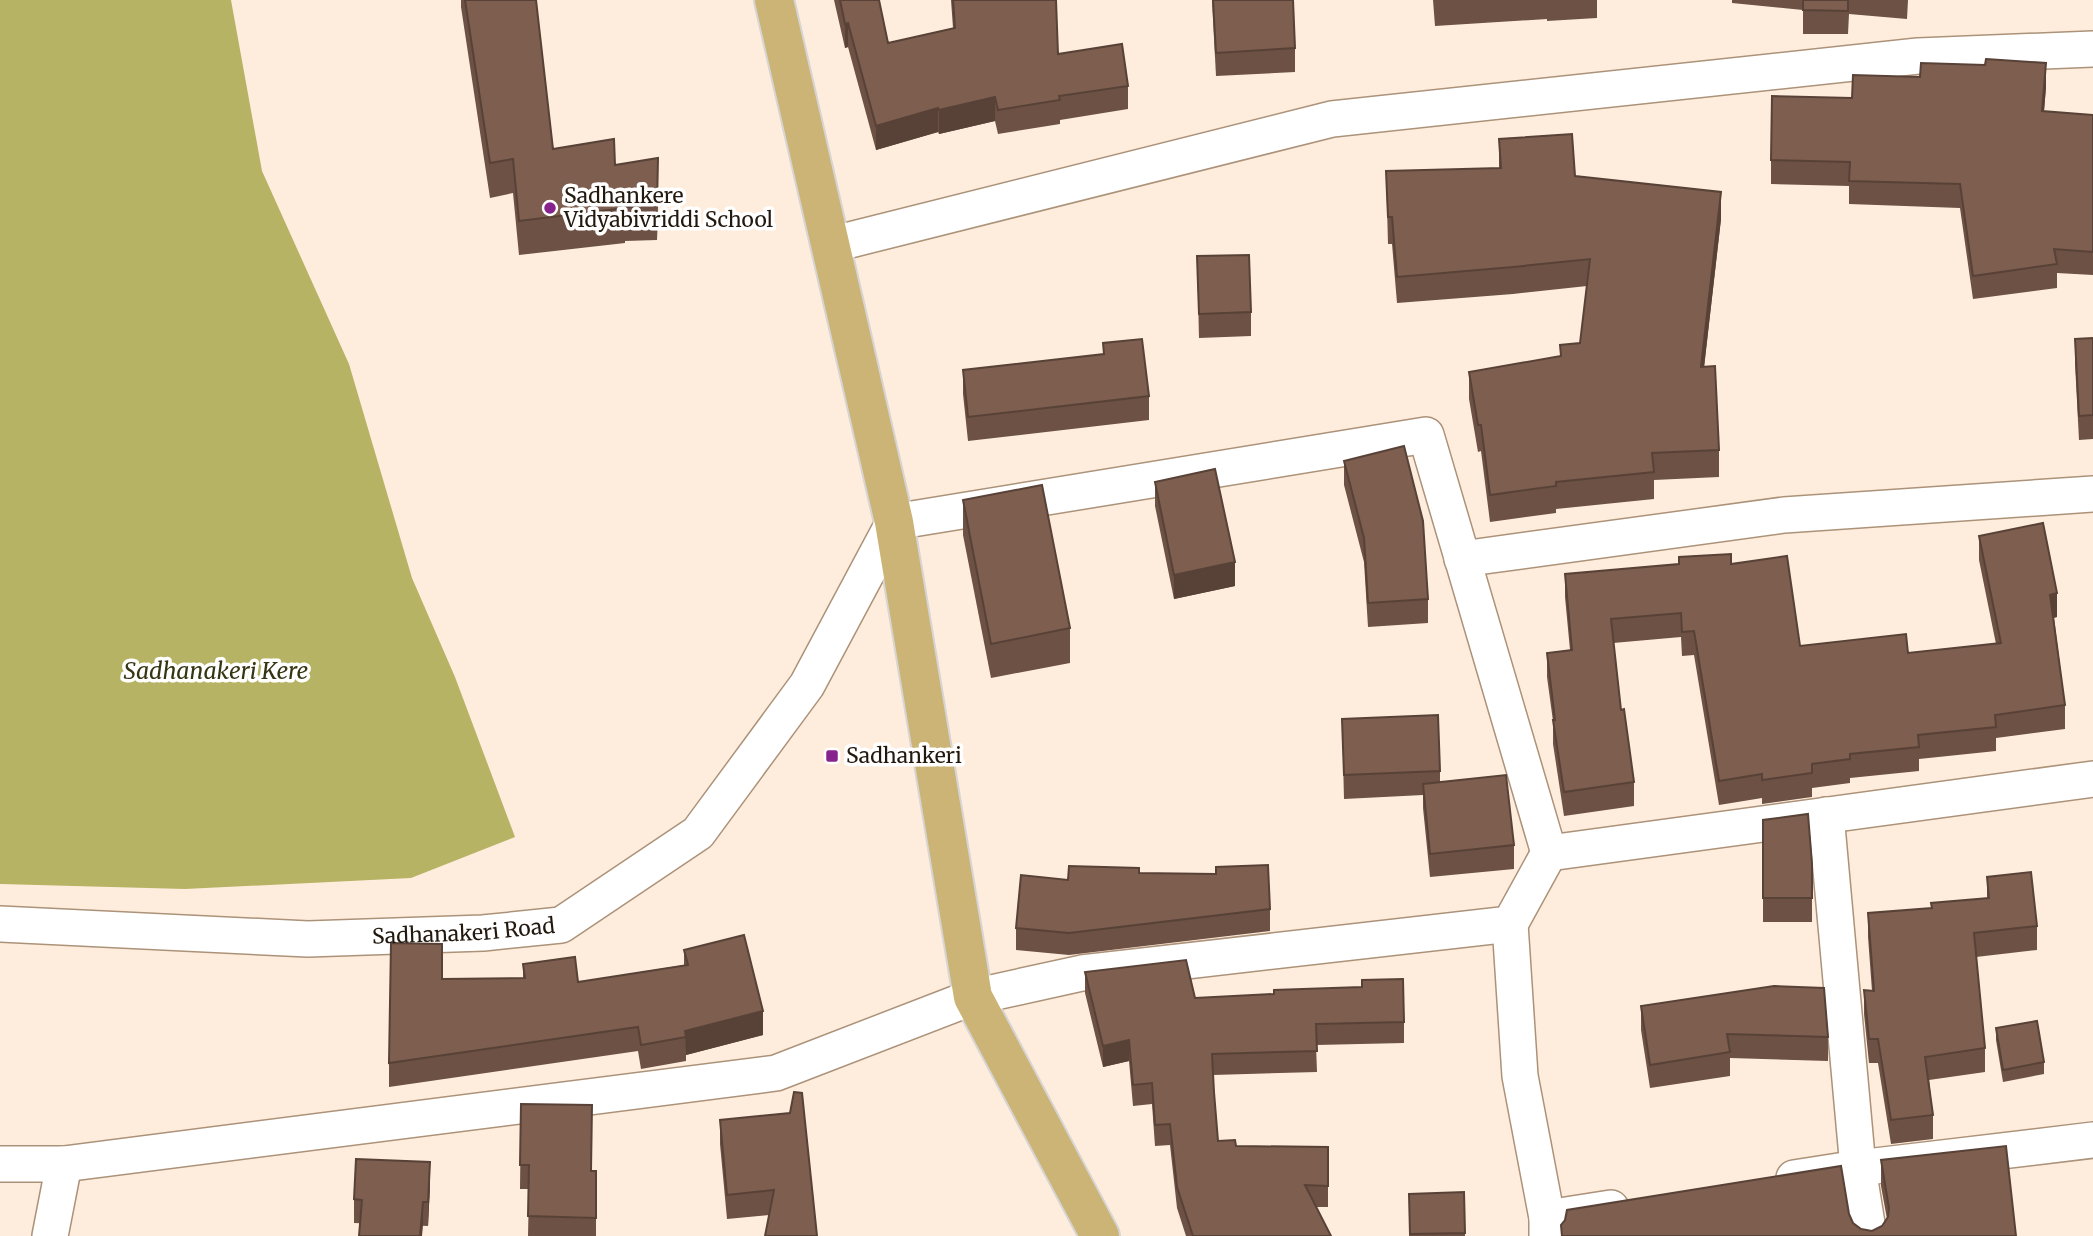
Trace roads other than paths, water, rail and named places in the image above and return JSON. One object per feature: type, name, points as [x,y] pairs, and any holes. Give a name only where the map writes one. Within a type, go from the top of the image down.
[{"type":"main road","points":[[774,0],[894,522],[973,997],[1100,1236]]},
{"type":"street","points":[[830,245],[1332,119],[1918,56],[2093,49]]},
{"type":"street","points":[[894,522],[1426,435],[1549,853],[1510,924],[1520,1076],[1547,1227],[1642,1203]]},
{"type":"street","points":[[1462,559],[1784,515],[2093,494]]},
{"type":"street","name":"Sadhanakeri Road","points":[[0,924],[308,939],[483,933],[561,925],[698,833],[807,685],[894,522]]},
{"type":"street","points":[[1549,853],[2093,779]]},
{"type":"street","points":[[1826,815],[1858,1168],[1869,1236]]},
{"type":"street","points":[[0,1164],[64,1164],[776,1073],[973,997],[1082,973],[1510,924]]},
{"type":"street","points":[[1763,1183],[1858,1168],[2093,1140]]},
{"type":"street","points":[[50,1236],[64,1164]]},
{"type":"water","name":"Sadhanakeri Kere","points":[[0,0],[231,0],[262,171],[349,364],[412,578],[455,677],[515,837],[411,878],[185,889],[0,884]]},
{"type":"place","name":"Sadhankere Vidyabivriddi School","points":[[550,208]]},
{"type":"place","name":"Sadhankeri","points":[[832,756]]}]
